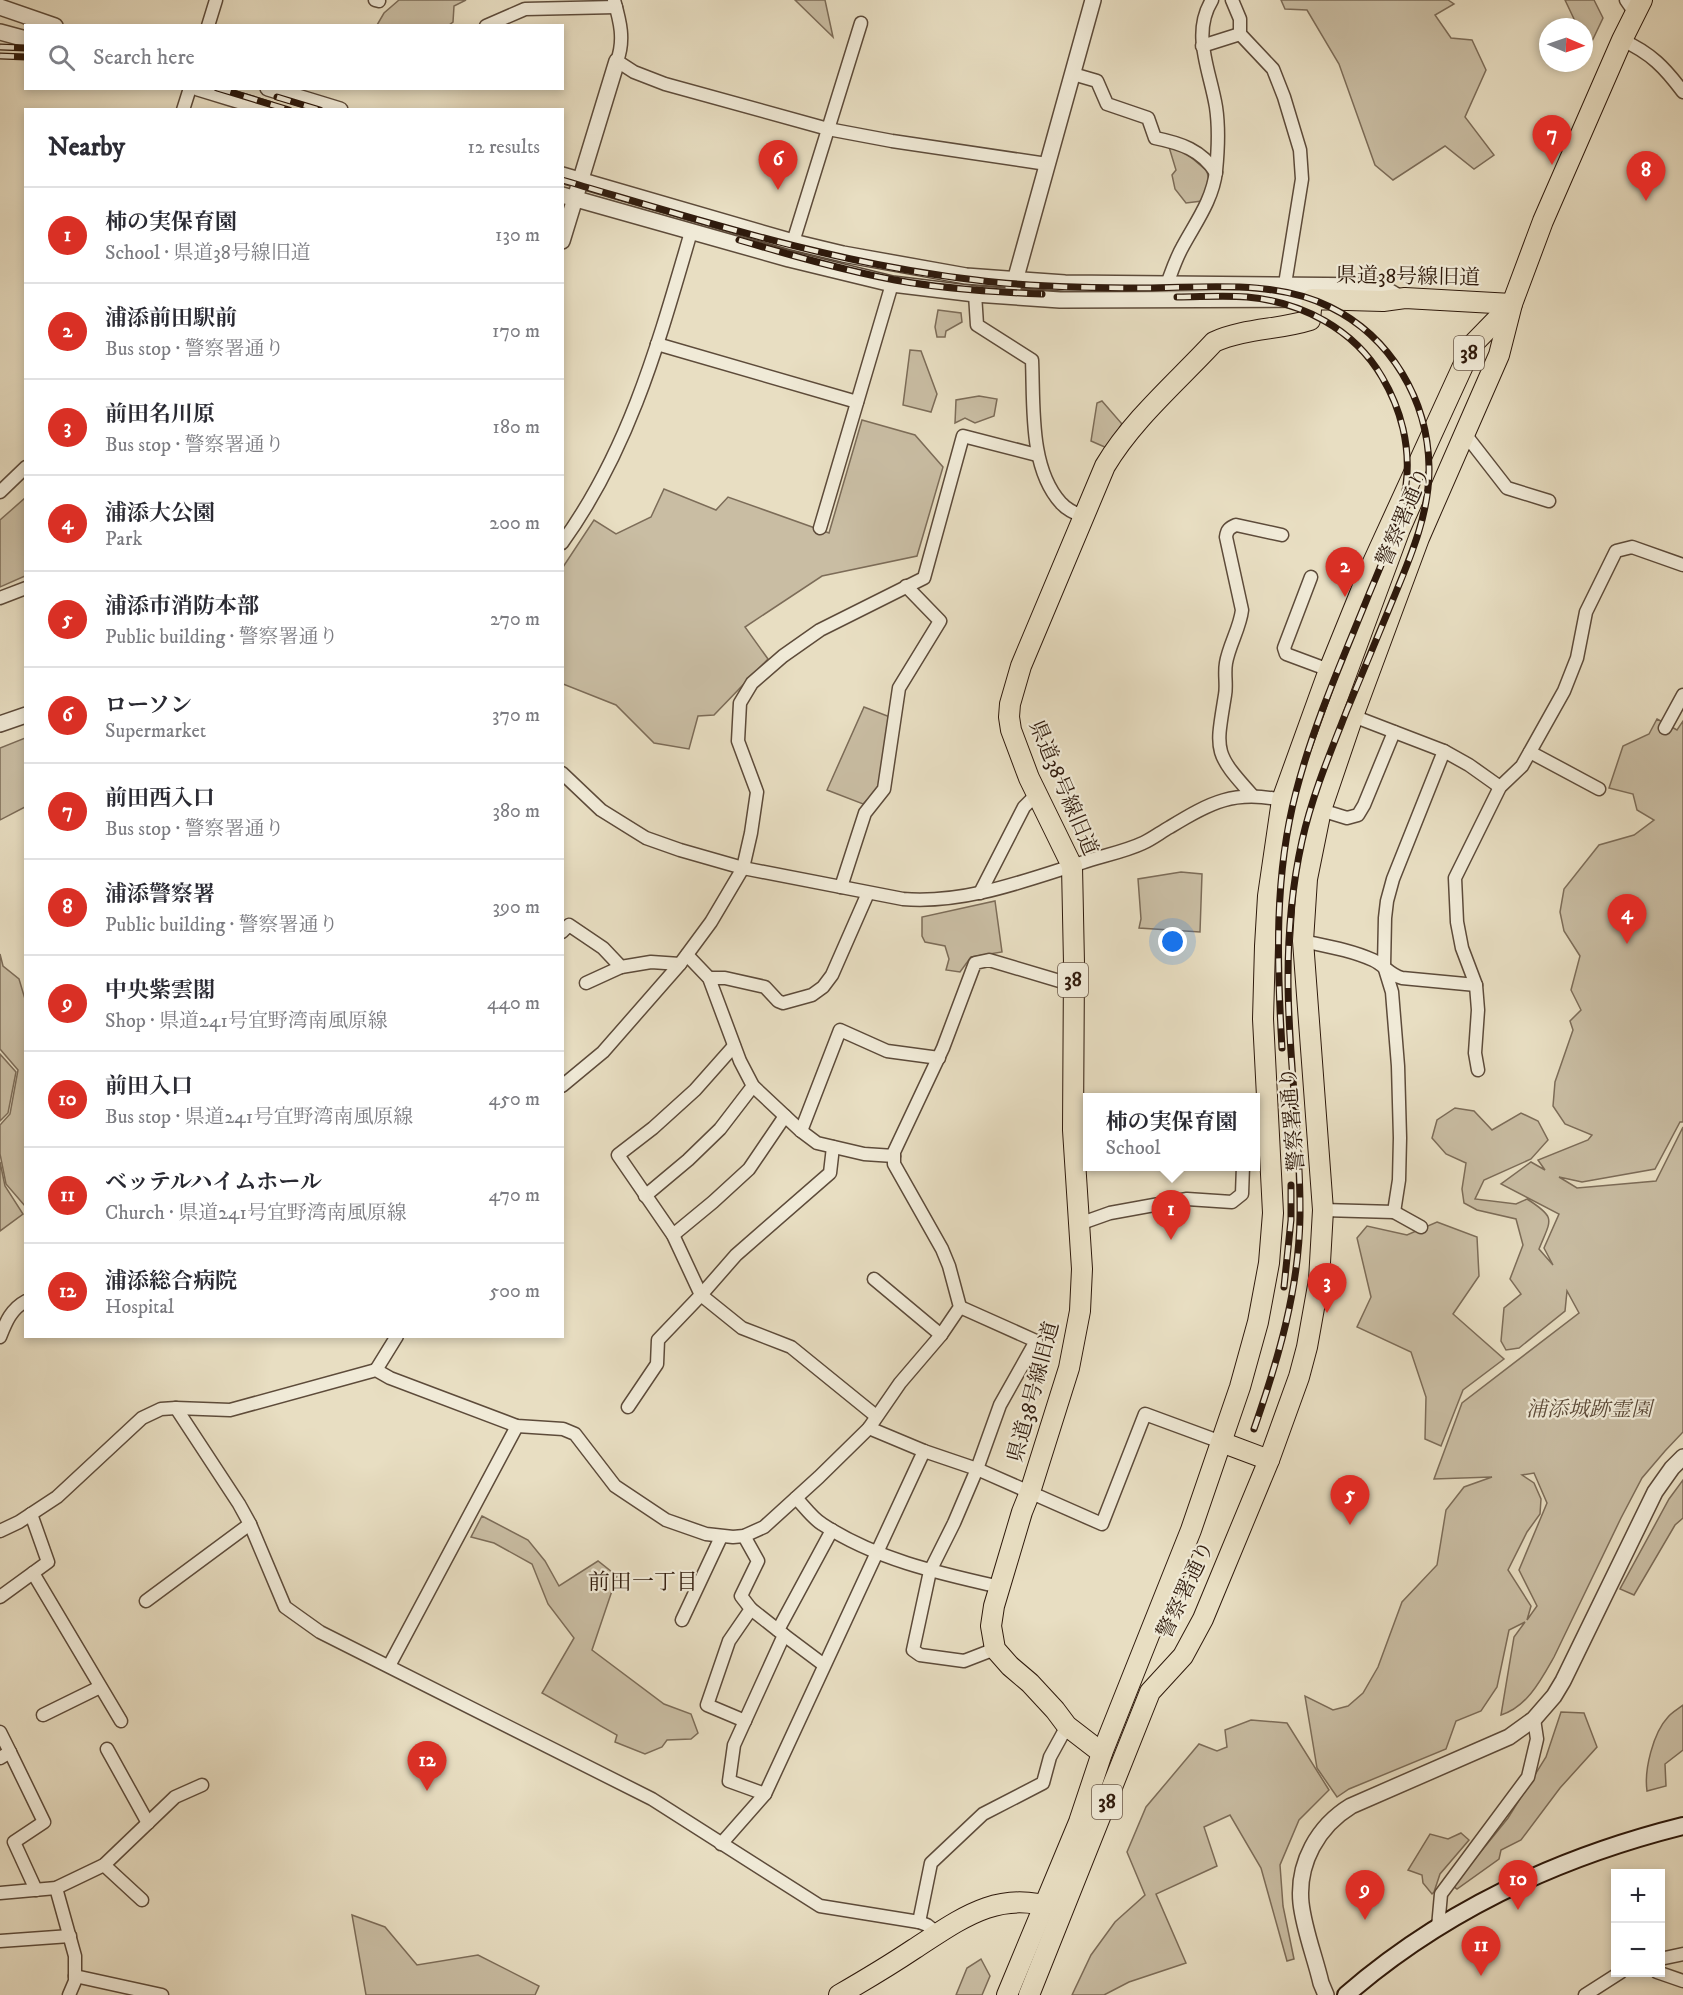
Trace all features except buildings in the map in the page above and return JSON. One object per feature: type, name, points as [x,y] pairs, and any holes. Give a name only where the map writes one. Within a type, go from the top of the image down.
[{"type":"main road","name":"警察署通り","points":[[1064,1912],[1150,1692],[1183,1656],[1203,1619],[1269,1460],[1299,1377],[1319,1280],[1323,1210],[1303,941],[1307,879],[1321,810],[1419,538],[1498,355],[1512,304],[1547,212],[1622,40],[1634,4]]},
{"type":"main road","name":"県道38号線旧道","points":[[995,1649],[991,1626],[1000,1587],[1069,1368],[1080,1311],[1082,1269],[1073,1130],[1072,866],[1036,795],[1018,754],[1011,730],[1010,704],[1021,666],[1106,466],[1116,448],[1135,424],[1214,342],[1230,335],[1295,325],[1310,320],[1312,299],[1383,301],[1400,298],[1512,304]]},
{"type":"main road","name":"警察署通り","points":[[1045,1905],[1079,1822],[1102,1753],[1191,1530],[1250,1352],[1269,1263],[1273,1212],[1263,1148],[1263,1019],[1268,896],[1282,800],[1329,670],[1370,569],[1473,344],[1512,304]]},
{"type":"main road","points":[[1221,1442],[1269,1460]]},
{"type":"main road","points":[[995,1649],[1030,1683],[1067,1726],[1102,1753]]},
{"type":"main road","points":[[1045,1905],[1054,1893],[1134,1700],[1150,1692]]},
{"type":"main road","points":[[1346,1995],[1391,1959],[1438,1927],[1486,1899],[1570,1860],[1630,1840],[1683,1826]]},
{"type":"main road","points":[[839,1995],[968,1914],[987,1907],[1020,1902],[1045,1905],[1064,1912]]},
{"type":"main road","name":"38","points":[[1007,1995],[1045,1905]]},
{"type":"main road","name":"38","points":[[1029,1995],[1064,1912]]},
{"type":"street","points":[[209,24],[216,0]]},
{"type":"street","points":[[1010,296],[1093,0]]},
{"type":"street","points":[[1167,284],[1182,248],[1206,206],[1216,173],[1216,108],[1202,46],[1201,27],[1207,7],[1212,0]]},
{"type":"street","points":[[1232,0],[1240,19],[1240,34],[1273,69],[1300,150],[1302,179],[1285,284]]},
{"type":"street","points":[[491,24],[525,9],[554,10],[615,4],[622,27],[621,51],[580,181],[569,196],[564,228]]},
{"type":"street","points":[[0,7],[49,24]]},
{"type":"street","points":[[793,242],[861,23]]},
{"type":"street","points":[[0,32],[24,38]]},
{"type":"street","points":[[1202,46],[1240,34]]},
{"type":"street","points":[[1622,40],[1642,49],[1668,72],[1683,92]]},
{"type":"street","points":[[617,61],[634,72],[665,84],[828,129],[1047,164]]},
{"type":"street","points":[[1073,74],[1097,81],[1107,104],[1148,118],[1155,138],[1182,144],[1209,162],[1216,173]]},
{"type":"street","points":[[184,108],[189,90]]},
{"type":"street","points":[[205,90],[263,108]]},
{"type":"street","points":[[275,90],[333,108]]},
{"type":"street","points":[[564,176],[793,242],[893,264],[966,276],[1065,284],[1380,286],[1400,298]]},
{"type":"street","points":[[569,196],[691,232],[892,284],[975,294],[1071,300],[1312,299]]},
{"type":"street","points":[[564,540],[581,517],[615,453],[640,397],[691,232]]},
{"type":"street","points":[[820,528],[892,284]]},
{"type":"street","points":[[975,294],[977,325],[1032,360],[1037,455],[1046,480],[1061,503],[1070,511],[1085,518]]},
{"type":"street","points":[[657,344],[856,402]]},
{"type":"street","points":[[1465,434],[1507,488],[1549,501]]},
{"type":"street","points":[[564,1084],[603,1052],[683,959],[716,914],[743,868],[752,833],[758,792],[738,741],[740,703],[752,683],[783,656],[820,630],[924,578],[963,436],[1037,455]]},
{"type":"street","points":[[0,492],[24,468]]},
{"type":"street","points":[[1252,795],[1224,761],[1218,736],[1226,693],[1226,662],[1242,610],[1226,537],[1230,527],[1236,525],[1282,535]]},
{"type":"street","points":[[1478,1070],[1475,1053],[1478,1010],[1476,985],[1462,948],[1457,922],[1455,878],[1500,787],[1522,766],[1564,691],[1577,658],[1586,612],[1616,551],[1632,547],[1683,565]]},
{"type":"street","points":[[1311,577],[1284,648],[1286,654],[1329,670]]},
{"type":"street","points":[[841,887],[865,813],[884,789],[899,688],[940,621],[906,586]]},
{"type":"street","points":[[0,598],[24,589]]},
{"type":"street","points":[[1665,728],[1683,695]]},
{"type":"street","points":[[0,724],[24,716]]},
{"type":"street","points":[[1353,716],[1444,750],[1500,787]]},
{"type":"street","points":[[1321,810],[1347,818],[1358,815],[1394,732]]},
{"type":"street","points":[[1395,1212],[1399,1180],[1400,1138],[1398,1076],[1392,992],[1384,966],[1384,918],[1394,879],[1444,750]]},
{"type":"street","points":[[1530,752],[1599,789]]},
{"type":"street","points":[[564,774],[601,810],[646,838],[680,850],[743,868],[903,899],[927,901],[980,893],[1142,843],[1202,807],[1225,799],[1252,795],[1282,800]]},
{"type":"street","points":[[980,893],[1024,807],[1036,795]]},
{"type":"street","points":[[709,978],[725,978],[765,987],[778,1001],[783,1003],[812,995],[824,987],[832,975],[868,892]]},
{"type":"street","points":[[564,930],[569,925],[603,948],[621,967]]},
{"type":"street","points":[[1303,941],[1374,960],[1394,976],[1476,985]]},
{"type":"street","points":[[586,983],[621,967],[683,959],[709,978],[734,1046],[753,1086],[801,1131],[817,1143],[864,1154],[894,1156]]},
{"type":"street","points":[[376,1370],[390,1378],[517,1426],[563,1430],[575,1434],[615,1486],[666,1520],[721,1537],[744,1536],[764,1527],[869,1428],[900,1383],[941,1335],[960,1307],[949,1266],[894,1164],[894,1152],[939,1058],[975,963],[989,960],[1073,985]]},
{"type":"street","points":[[801,1131],[840,1030],[887,1051],[939,1058]]},
{"type":"street","points":[[734,1046],[695,1090],[653,1128],[618,1155],[673,1235],[701,1294],[741,1328],[791,1347],[876,1416]]},
{"type":"street","points":[[645,1196],[720,1129],[753,1086]]},
{"type":"street","points":[[673,1235],[749,1169],[785,1116]]},
{"type":"street","points":[[628,1407],[657,1364],[658,1340],[736,1255],[830,1173],[833,1147]]},
{"type":"street","points":[[1079,1224],[1110,1213],[1187,1199],[1232,1202],[1242,1194],[1243,1171]]},
{"type":"street","points":[[1323,1210],[1395,1212],[1421,1227]]},
{"type":"street","points":[[874,1279],[941,1335]]},
{"type":"street","points":[[1,1329],[19,1305],[24,1302]]},
{"type":"street","points":[[960,1307],[1036,1341],[1000,1405],[977,1469],[930,1571],[913,1650],[920,1655],[964,1661],[995,1649]]},
{"type":"street","points":[[0,1531],[57,1497],[141,1418],[161,1409],[176,1407],[230,1410],[376,1370],[396,1338]]},
{"type":"street","points":[[176,1407],[250,1524],[285,1606],[320,1632],[652,1799],[820,1906],[919,1922],[938,1934]]},
{"type":"street","points":[[869,1428],[924,1451],[977,1469],[1102,1524],[1145,1414],[1221,1442]]},
{"type":"street","points":[[389,1666],[517,1426]]},
{"type":"street","points":[[721,1844],[765,1794],[924,1451]]},
{"type":"street","points":[[1326,1995],[1320,1983],[1301,1905],[1300,1892],[1307,1858],[1322,1831],[1340,1813],[1363,1799],[1496,1744],[1534,1719],[1554,1696],[1563,1681],[1655,1492],[1683,1457]]},
{"type":"street","points":[[796,1498],[820,1523],[877,1553],[930,1571],[1000,1587]]},
{"type":"street","points":[[0,1597],[48,1562],[31,1514]]},
{"type":"street","points":[[146,1601],[250,1524]]},
{"type":"street","points":[[765,1794],[729,1781],[734,1745],[781,1633],[832,1530]]},
{"type":"street","points":[[744,1536],[758,1561],[741,1596],[752,1609],[824,1665]]},
{"type":"street","points":[[682,1620],[721,1537]]},
{"type":"street","points":[[33,1573],[121,1722]]},
{"type":"street","points":[[746,1721],[707,1706],[729,1641],[752,1609]]},
{"type":"street","points":[[43,1715],[100,1687]]},
{"type":"street","points":[[1438,1927],[1442,1894],[1528,1777],[1537,1739],[1534,1719]]},
{"type":"street","points":[[919,1922],[932,1863],[983,1814],[1043,1783],[1050,1757],[1067,1726]]},
{"type":"street","points":[[0,1732],[5,1755],[45,1822],[14,1842],[36,1890]]},
{"type":"street","points":[[107,1749],[148,1823]]},
{"type":"street","points":[[0,1893],[56,1888],[104,1866],[175,1797],[202,1785]]},
{"type":"street","points":[[104,1866],[142,1900]]},
{"type":"street","points":[[56,1888],[75,1956],[75,1981],[69,1995]]},
{"type":"street","points":[[0,1941],[70,1936]]},
{"type":"street","points":[[1665,1958],[1683,1954]]},
{"type":"street","points":[[1665,1975],[1683,1981]]},
{"type":"street","points":[[75,1976],[162,1995]]},
{"type":"street","points":[[1585,1995],[1613,1977]]},
{"type":"green space","points":[[399,0],[466,0],[454,6],[453,22],[450,24],[378,24],[384,13]]},
{"type":"green space","points":[[795,0],[825,0],[833,37]]},
{"type":"green space","points":[[1281,0],[1448,0],[1454,4],[1435,15],[1451,38],[1472,40],[1486,70],[1465,117],[1494,155],[1474,169],[1445,146],[1393,180],[1375,165],[1339,64],[1307,10],[1285,9]]},
{"type":"green space","points":[[1565,0],[1594,0],[1603,18],[1593,39],[1593,18],[1574,18]]},
{"type":"green space","points":[[1169,147],[1179,147],[1207,171],[1209,181],[1202,201],[1186,203],[1175,189],[1172,175],[1176,170]]},
{"type":"green space","points":[[938,310],[961,313],[962,322],[946,331],[945,337],[937,337],[935,327]]},
{"type":"green space","points":[[910,350],[921,351],[937,394],[931,412],[903,405]]},
{"type":"green space","points":[[979,396],[997,399],[994,416],[975,423],[965,418],[955,423],[956,400]]},
{"type":"green space","points":[[1102,401],[1122,424],[1107,448],[1091,441],[1097,403]]},
{"type":"green space","points":[[862,420],[915,435],[943,467],[917,556],[822,576],[745,627],[768,659],[714,715],[698,716],[689,749],[654,743],[616,705],[564,684],[564,565],[594,520],[616,534],[651,517],[664,489],[716,510],[728,497],[829,533]]},
{"type":"green space","points":[[24,499],[24,576],[0,587],[0,520]]},
{"type":"green space","points":[[864,707],[890,717],[879,789],[863,804],[827,790]]},
{"type":"green space","name":"浦添城跡霊園","points":[[1657,719],[1677,730],[1683,721],[1683,1122],[1680,1122],[1655,1169],[1582,1182],[1559,1177],[1577,1188],[1656,1181],[1683,1127],[1683,1432],[1642,1478],[1554,1657],[1526,1699],[1501,1715],[1514,1637],[1525,1622],[1509,1630],[1497,1687],[1481,1711],[1456,1721],[1446,1749],[1349,1789],[1337,1797],[1317,1768],[1305,1696],[1333,1710],[1348,1706],[1363,1693],[1378,1667],[1402,1602],[1437,1565],[1446,1510],[1464,1487],[1492,1477],[1434,1479],[1462,1403],[1579,1313],[1567,1291],[1565,1311],[1519,1348],[1506,1350],[1501,1341],[1504,1308],[1521,1294],[1510,1279],[1523,1245],[1516,1219],[1477,1210],[1464,1203],[1462,1189],[1466,1163],[1446,1154],[1432,1138],[1437,1120],[1455,1108],[1474,1111],[1492,1130],[1521,1113],[1538,1121],[1548,1140],[1531,1159],[1484,1180],[1475,1199],[1516,1204],[1527,1199],[1543,1211],[1549,1220],[1539,1249],[1553,1265],[1544,1248],[1559,1214],[1501,1184],[1531,1162],[1545,1170],[1538,1160],[1588,1140],[1592,1135],[1565,1124],[1553,1106],[1555,1082],[1573,1030],[1570,1021],[1581,1010],[1571,990],[1580,956],[1564,931],[1560,912],[1564,889],[1599,845],[1634,835],[1654,820],[1637,810],[1633,794],[1609,788],[1623,746],[1649,734]],"holes":[[[1534,1473],[1547,1503],[1519,1570],[1537,1606],[1527,1620],[1531,1606],[1508,1570],[1527,1532],[1540,1514],[1541,1499],[1534,1483],[1522,1475]]]},
{"type":"green space","points":[[24,738],[24,808],[0,820],[0,748]]},
{"type":"green space","points":[[1181,872],[1202,874],[1200,932],[1139,928],[1141,919],[1138,879]]},
{"type":"green space","points":[[995,901],[1002,952],[971,957],[960,972],[946,970],[949,959],[945,946],[925,942],[922,936],[922,917]]},
{"type":"green space","points":[[0,954],[3,966],[19,979],[24,996],[24,1205],[6,1184],[0,1154],[0,1125],[10,1114],[18,1070],[0,1049]]},
{"type":"green space","points":[[0,1054],[16,1072],[8,1113],[0,1121]]},
{"type":"green space","points":[[0,1162],[5,1186],[23,1214],[0,1231]]},
{"type":"green space","points":[[1437,1222],[1477,1237],[1479,1276],[1453,1314],[1504,1359],[1463,1390],[1441,1446],[1425,1439],[1426,1397],[1411,1352],[1357,1327],[1371,1297],[1357,1238],[1367,1226],[1407,1235]]},
{"type":"green space","points":[[1683,1480],[1683,1518],[1675,1525],[1634,1595],[1620,1589],[1669,1499]]},
{"type":"green space","points":[[482,1516],[528,1540],[545,1561],[559,1586],[598,1561],[617,1576],[592,1650],[664,1704],[691,1714],[698,1733],[691,1739],[667,1740],[662,1747],[645,1754],[615,1742],[617,1735],[542,1693],[574,1638],[548,1604],[532,1564],[494,1543],[471,1537]]},
{"type":"green space","points":[[1683,1705],[1683,1750],[1665,1764],[1666,1786],[1647,1791],[1648,1763],[1658,1732],[1670,1715]]},
{"type":"green space","points":[[1561,1712],[1584,1713],[1597,1747],[1560,1788],[1521,1840],[1501,1850],[1499,1859],[1457,1889],[1453,1886],[1508,1818],[1546,1757]]},
{"type":"green space","points":[[1251,1720],[1287,1723],[1329,1790],[1299,1820],[1280,1865],[1283,1906],[1294,1959],[1287,1961],[1261,1868],[1230,1815],[1204,1827],[1217,1866],[1156,1894],[1186,1963],[1129,1982],[1104,1995],[1072,1995],[1091,1955],[1115,1922],[1145,1895],[1127,1852],[1146,1807],[1199,1744],[1217,1751],[1227,1747],[1225,1730]]},
{"type":"green space","points":[[1461,1833],[1469,1840],[1440,1874],[1432,1894],[1423,1883],[1422,1875],[1408,1870],[1430,1834],[1448,1839]]},
{"type":"green space","points":[[352,1915],[385,1927],[417,1965],[478,1955],[539,1986],[535,1995],[366,1995]]},
{"type":"green space","points":[[981,1959],[990,1976],[982,1995],[956,1995],[967,1968]]},
{"type":"railway","points":[[0,47],[24,48]]},
{"type":"railway","points":[[0,56],[24,57]]},
{"type":"railway","points":[[224,90],[282,108]]},
{"type":"railway","points":[[277,97],[313,108]]},
{"type":"railway","points":[[564,181],[768,239],[923,273],[1039,286],[1239,287],[1286,292],[1330,307],[1352,320],[1388,353],[1402,373],[1422,418],[1427,442],[1429,467],[1426,504],[1403,575],[1322,775],[1306,824],[1299,858],[1291,910],[1288,979],[1300,1186],[1299,1244],[1286,1324],[1254,1429]]},
{"type":"railway","points":[[739,240],[797,257],[895,280],[968,290],[1042,294]]},
{"type":"railway","points":[[1177,297],[1238,296],[1267,300],[1307,312],[1325,321],[1357,345],[1382,377],[1399,415],[1406,443],[1406,485],[1395,529],[1319,719],[1303,767],[1289,824],[1279,920],[1282,1048]]},
{"type":"railway","points":[[1284,1287],[1291,1220],[1291,1185]]},
{"type":"place","name":"前田西入口","points":[[1552,165]]},
{"type":"place","name":"ローソン","points":[[778,190]]},
{"type":"place","name":"浦添警察署","points":[[1646,201]]},
{"type":"place","name":"浦添前田駅前","points":[[1345,597]]},
{"type":"place","name":"浦添大公園","points":[[1627,944]]},
{"type":"place","name":"柿の実保育園","points":[[1171,1240]]},
{"type":"place","name":"前田名川原","points":[[1327,1313]]},
{"type":"place","name":"浦添市消防本部","points":[[1350,1525]]},
{"type":"place","name":"浦添総合病院","points":[[427,1791]]},
{"type":"place","name":"前田入口","points":[[1518,1910]]},
{"type":"place","name":"中央紫雲閣","points":[[1365,1920]]},
{"type":"place","name":"ベッテルハイムホール","points":[[1481,1976]]},
{"type":"district","name":"前田一丁目","points":[[643,1582]]}]
